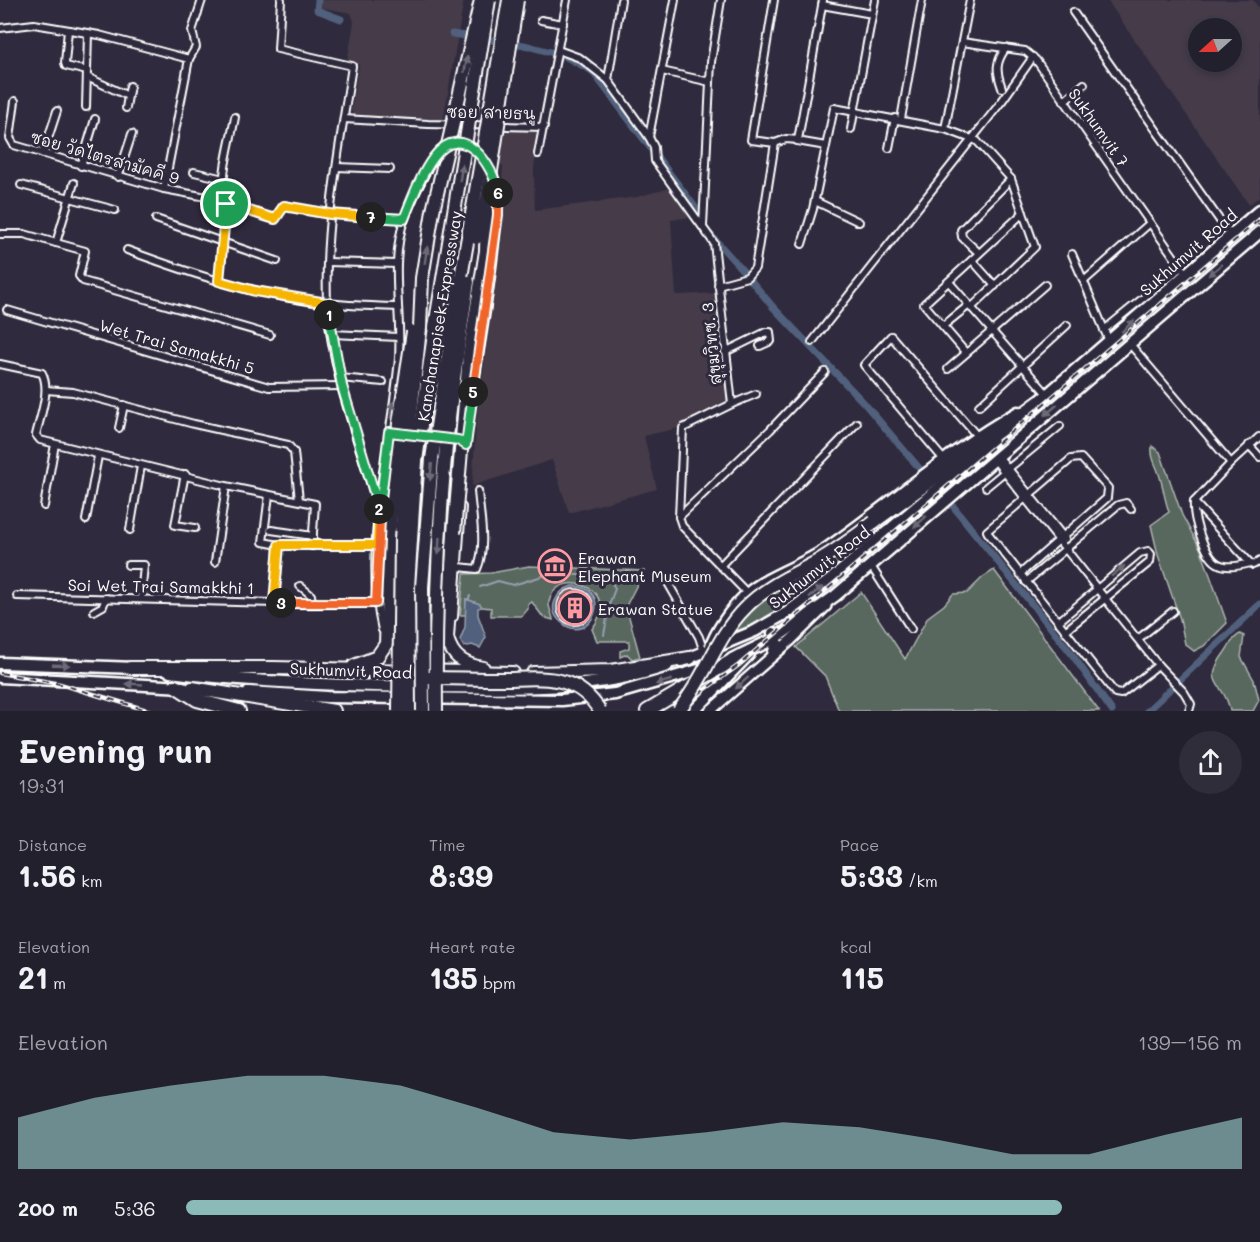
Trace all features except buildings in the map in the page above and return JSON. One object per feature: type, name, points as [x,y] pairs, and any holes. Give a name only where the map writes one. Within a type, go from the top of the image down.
[{"type":"highway","points":[[338,670],[371,660],[381,653],[386,644],[390,527],[403,393],[434,204],[482,0]]},
{"type":"highway","name":"Kanchanapisek Expressway","points":[[409,711],[408,587],[416,461],[433,338],[489,0]]},
{"type":"highway","name":"Kanchanapisek Expressway","points":[[423,711],[422,586],[432,459],[450,339],[509,0]]},
{"type":"highway","points":[[436,711],[437,587],[448,429],[469,275],[487,197],[517,0]]},
{"type":"highway","points":[[487,197],[488,235],[468,356],[447,638],[451,651],[461,661],[478,667],[520,674]]},
{"type":"highway","name":"Sukhumvit Road","points":[[1,663],[130,668],[242,680],[308,684],[529,688],[570,687],[663,668],[768,625],[829,581],[1068,378],[1184,270],[1260,210]]},
{"type":"highway","name":"Sukhumvit Road","points":[[1,677],[327,697],[562,700],[615,694],[647,686],[745,654],[776,638],[835,596],[1260,232]]},
{"type":"highway","points":[[399,711],[402,530],[420,328],[422,278]]},
{"type":"highway","points":[[1068,378],[1077,388]]},
{"type":"highway","points":[[706,652],[731,611],[748,594],[773,577],[822,551],[977,436],[1044,397]]},
{"type":"highway","points":[[678,711],[704,675],[728,630],[746,607],[760,594],[837,549],[1044,397]]},
{"type":"highway","points":[[412,435],[406,509],[401,639],[404,643],[420,647],[440,643],[447,638]]},
{"type":"highway","points":[[768,625],[776,638],[777,646],[773,656]]},
{"type":"highway","points":[[647,711],[745,654]]},
{"type":"highway","points":[[694,711],[737,669],[745,654]]},
{"type":"highway","points":[[130,668],[520,674],[611,671],[690,658]]},
{"type":"highway","points":[[1,663],[1,677]]},
{"type":"highway","points":[[226,668],[294,675],[554,679],[576,687],[586,694],[600,711]]},
{"type":"highway","points":[[175,686],[197,699],[239,711]]},
{"type":"highway","points":[[192,688],[334,711]]},
{"type":"highway","points":[[669,711],[671,696]]},
{"type":"main road","points":[[710,711],[773,656],[835,596]]},
{"type":"street","points":[[164,189],[189,59],[196,47],[192,31],[202,0]]},
{"type":"street","points":[[281,0],[278,49],[352,66],[330,214],[327,303],[342,386],[379,510]]},
{"type":"street","name":"ซอย สายธนู","points":[[344,119],[544,127],[567,0]]},
{"type":"street","points":[[608,80],[621,0]]},
{"type":"street","points":[[650,137],[675,0]]},
{"type":"street","points":[[703,225],[710,82],[722,0]]},
{"type":"street","points":[[774,0],[751,140],[775,143],[786,139],[826,146]]},
{"type":"street","points":[[851,129],[875,0]]},
{"type":"street","points":[[889,148],[898,119],[922,0]]},
{"type":"street","points":[[945,129],[970,0]]},
{"type":"street","points":[[797,141],[823,3],[872,14]]},
{"type":"street","points":[[1073,12],[1230,235]]},
{"type":"street","points":[[541,20],[563,24]]},
{"type":"street","points":[[0,28],[34,24],[88,33],[189,59]]},
{"type":"street","points":[[68,30],[66,66],[87,74],[128,96]]},
{"type":"street","points":[[86,107],[88,33]]},
{"type":"street","points":[[812,342],[1002,101],[1033,57],[1025,51],[962,42]]},
{"type":"street","points":[[1002,88],[996,69],[999,58],[1006,48]]},
{"type":"street","points":[[558,50],[580,58],[608,80],[650,137]]},
{"type":"street","name":"Sukhumvit 7","points":[[1033,57],[1184,270]]},
{"type":"street","points":[[662,71],[710,82]]},
{"type":"street","points":[[1064,101],[1083,84]]},
{"type":"street","points":[[126,108],[130,87]]},
{"type":"street","name":"ซอย วัดไตรสามัคคี 9","points":[[15,101],[10,134],[14,145],[118,177],[212,198],[275,219],[284,206],[330,214]]},
{"type":"street","points":[[802,244],[815,201],[834,108],[945,129],[977,141],[1011,179],[1035,247],[995,286],[943,326]]},
{"type":"street","points":[[43,154],[57,111]]},
{"type":"street","points":[[219,281],[226,204],[223,193],[224,179],[235,117]]},
{"type":"street","points":[[81,166],[95,119]]},
{"type":"street","points":[[538,154],[544,127]]},
{"type":"street","points":[[118,177],[132,134]]},
{"type":"street","name":"สุขุมวิทซ. 3","points":[[650,137],[654,147],[654,159],[714,243],[732,405],[683,428],[679,518]]},
{"type":"street","points":[[718,285],[747,278],[755,268],[775,143]]},
{"type":"street","points":[[386,644],[376,603],[377,545],[379,510],[399,357],[397,264],[404,219],[409,207],[434,157],[443,148],[451,145],[471,146],[478,150],[496,178],[498,215],[466,445],[457,602],[447,638]]},
{"type":"street","points":[[337,166],[390,169]]},
{"type":"street","points":[[194,172],[224,179]]},
{"type":"street","points":[[979,253],[962,237],[961,230],[1011,179]]},
{"type":"street","points":[[56,243],[74,183]]},
{"type":"street","points":[[21,185],[115,210]]},
{"type":"street","points":[[815,201],[859,222]]},
{"type":"street","points":[[966,353],[924,304],[1023,213]]},
{"type":"street","points":[[330,214],[404,219]]},
{"type":"street","points":[[156,219],[277,261]]},
{"type":"street","points":[[1084,281],[1150,223]]},
{"type":"street","points":[[0,234],[24,234],[85,251],[79,276],[83,281],[270,334]]},
{"type":"street","points":[[127,250],[255,291],[327,303],[397,308]]},
{"type":"street","points":[[1072,254],[1109,342]]},
{"type":"street","points":[[972,260],[995,286]]},
{"type":"street","points":[[328,262],[397,264]]},
{"type":"street","points":[[1169,277],[1184,270]]},
{"type":"street","points":[[949,282],[1023,366],[1044,397]]},
{"type":"street","points":[[948,369],[1045,285]]},
{"type":"street","points":[[1104,330],[1153,290]]},
{"type":"street","name":"Wet Trai Samakkhi 5","points":[[7,310],[269,387],[342,386]]},
{"type":"street","points":[[979,406],[1067,326]]},
{"type":"street","points":[[725,352],[763,333],[770,332],[771,341],[760,346]]},
{"type":"street","points":[[332,334],[399,337]]},
{"type":"street","points":[[944,460],[864,364],[891,336],[977,436]]},
{"type":"street","points":[[399,357],[420,338],[432,337],[440,340],[452,348],[460,359],[473,393]]},
{"type":"street","points":[[1129,343],[1231,463]]},
{"type":"street","points":[[0,364],[42,373],[46,390],[37,438],[98,456],[316,505],[312,546]]},
{"type":"street","points":[[748,594],[682,526],[679,518],[771,430],[825,372]]},
{"type":"street","points":[[340,378],[383,382]]},
{"type":"street","points":[[46,390],[73,392],[290,446],[294,452],[299,500]]},
{"type":"street","points":[[732,405],[756,394]]},
{"type":"street","points":[[119,428],[124,405]]},
{"type":"street","points":[[720,566],[857,423]]},
{"type":"street","points":[[986,487],[1060,426]]},
{"type":"street","points":[[389,432],[458,440],[466,445]]},
{"type":"street","points":[[1257,563],[1234,567],[1222,566],[1213,561],[1207,554],[1196,521],[1194,502],[1259,437]]},
{"type":"street","points":[[44,506],[55,444]]},
{"type":"street","points":[[1249,445],[1260,457]]},
{"type":"street","points":[[86,520],[98,456]]},
{"type":"street","points":[[996,457],[1158,665],[1179,687],[1190,702],[1189,711]]},
{"type":"street","points":[[1020,574],[1107,498],[1108,488],[1081,458],[1076,457],[987,531],[1026,582],[1065,631],[1119,695],[1158,665]]},
{"type":"street","points":[[130,530],[141,466]]},
{"type":"street","points":[[185,474],[175,523],[177,526],[195,528]]},
{"type":"street","points":[[215,562],[226,486]]},
{"type":"street","points":[[459,567],[477,569],[479,565],[483,549],[478,491]]},
{"type":"street","points":[[268,495],[263,542],[312,546],[377,545]]},
{"type":"street","points":[[1194,502],[1257,563]]},
{"type":"street","points":[[1026,582],[1121,503],[1126,503],[1131,509]]},
{"type":"street","points":[[270,530],[313,536]]},
{"type":"street","points":[[274,603],[279,545]]},
{"type":"street","points":[[1058,622],[1140,553],[1148,551],[1151,554],[1149,562],[1065,631]]},
{"type":"street","points":[[128,565],[144,565],[141,598]]},
{"type":"street","points":[[871,566],[911,629]]},
{"type":"street","points":[[664,576],[706,652]]},
{"type":"street","points":[[300,586],[311,595],[312,604]]},
{"type":"street","name":"Soi Wet Trai Samakkhi 1","points":[[17,596],[312,604],[376,603]]},
{"type":"street","points":[[94,611],[103,606],[106,598]]},
{"type":"street","points":[[1138,639],[1173,611]]},
{"type":"shaded area","points":[[319,0],[464,0],[443,122],[355,116],[351,111],[359,64],[347,61],[354,22],[351,13],[318,7]]},
{"type":"shaded area","points":[[1107,0],[1253,0],[1260,10],[1260,196],[1249,205]]},
{"type":"shaded area","points":[[503,130],[538,132],[534,171],[535,210],[636,197],[670,188],[691,217],[671,220],[676,295],[717,293],[730,404],[679,428],[644,436],[657,489],[569,513],[552,460],[472,486],[476,424],[502,222],[499,220],[503,166],[498,164]]},
{"type":"green space","points":[[1152,446],[1160,452],[1182,515],[1201,550],[1227,623],[1204,646],[1194,651],[1185,644],[1180,619],[1158,555],[1151,525],[1169,512]]},
{"type":"green space","points":[[855,536],[866,550],[829,581],[737,639],[728,630],[736,617]]},
{"type":"green space","points":[[529,566],[644,571],[626,606],[640,657],[632,659],[627,654],[620,657],[620,651],[629,648],[629,641],[597,641],[592,629],[600,614],[600,602],[585,586],[563,585],[554,591],[549,602],[553,620],[543,617],[532,602],[528,604],[528,609],[522,616],[491,616],[491,608],[482,607],[466,599],[466,615],[460,615],[464,574],[491,573]]},
{"type":"green space","points":[[994,570],[1099,711],[839,711],[825,676],[796,647],[861,592],[905,659],[928,617],[944,605],[953,594],[967,593],[983,577]]},
{"type":"green space","points":[[1240,634],[1244,636],[1241,657],[1254,680],[1259,700],[1253,711],[1230,711],[1228,701],[1215,678],[1218,663],[1233,640]]},
{"type":"water","points":[[572,586],[586,589],[593,595],[596,605],[594,614],[581,628],[572,628],[561,622],[554,612],[555,601],[566,588]],"holes":[[[572,589],[586,592],[592,598],[593,607],[589,616],[582,623],[574,626],[565,622],[557,611],[562,595]]]},
{"type":"water","points":[[466,599],[482,607],[478,608],[478,615],[486,637],[480,648],[472,645],[464,647],[460,640],[465,627]]},
{"type":"waterway","points":[[318,0],[317,10],[341,19]]},
{"type":"waterway","points":[[452,34],[524,45],[554,53]]},
{"type":"waterway","points":[[562,55],[592,71],[699,212],[703,226]]},
{"type":"waterway","points":[[710,234],[744,272]]},
{"type":"waterway","points":[[748,277],[773,307],[864,403],[920,469]]},
{"type":"waterway","points":[[953,506],[1071,653],[1112,711]]},
{"type":"waterway","points":[[480,587],[498,581],[513,585],[549,574],[606,576],[611,580],[615,589],[610,602],[604,635]]},
{"type":"waterway","points":[[468,600],[470,596]]},
{"type":"waterway","points":[[1147,711],[1260,604]]},
{"type":"tunnel","points":[[1153,290],[1169,277]]},
{"type":"railway","points":[[675,711],[739,665],[1260,219]]},
{"type":"railway","points":[[0,673],[60,684],[150,711]]},
{"type":"place","name":"Erawan Elephant Museum","points":[[555,566]]},
{"type":"place","name":"Erawan Statue","points":[[575,608]]},
{"type":"route","points":[[226,204],[219,281],[255,291],[327,303],[340,378],[379,510],[377,545],[279,545],[274,603],[376,603],[379,510],[389,432],[458,440],[466,445],[498,215],[496,178],[478,150],[471,146],[458,144],[443,148],[434,157],[404,219],[330,214],[284,206],[275,219],[226,204]]}]
